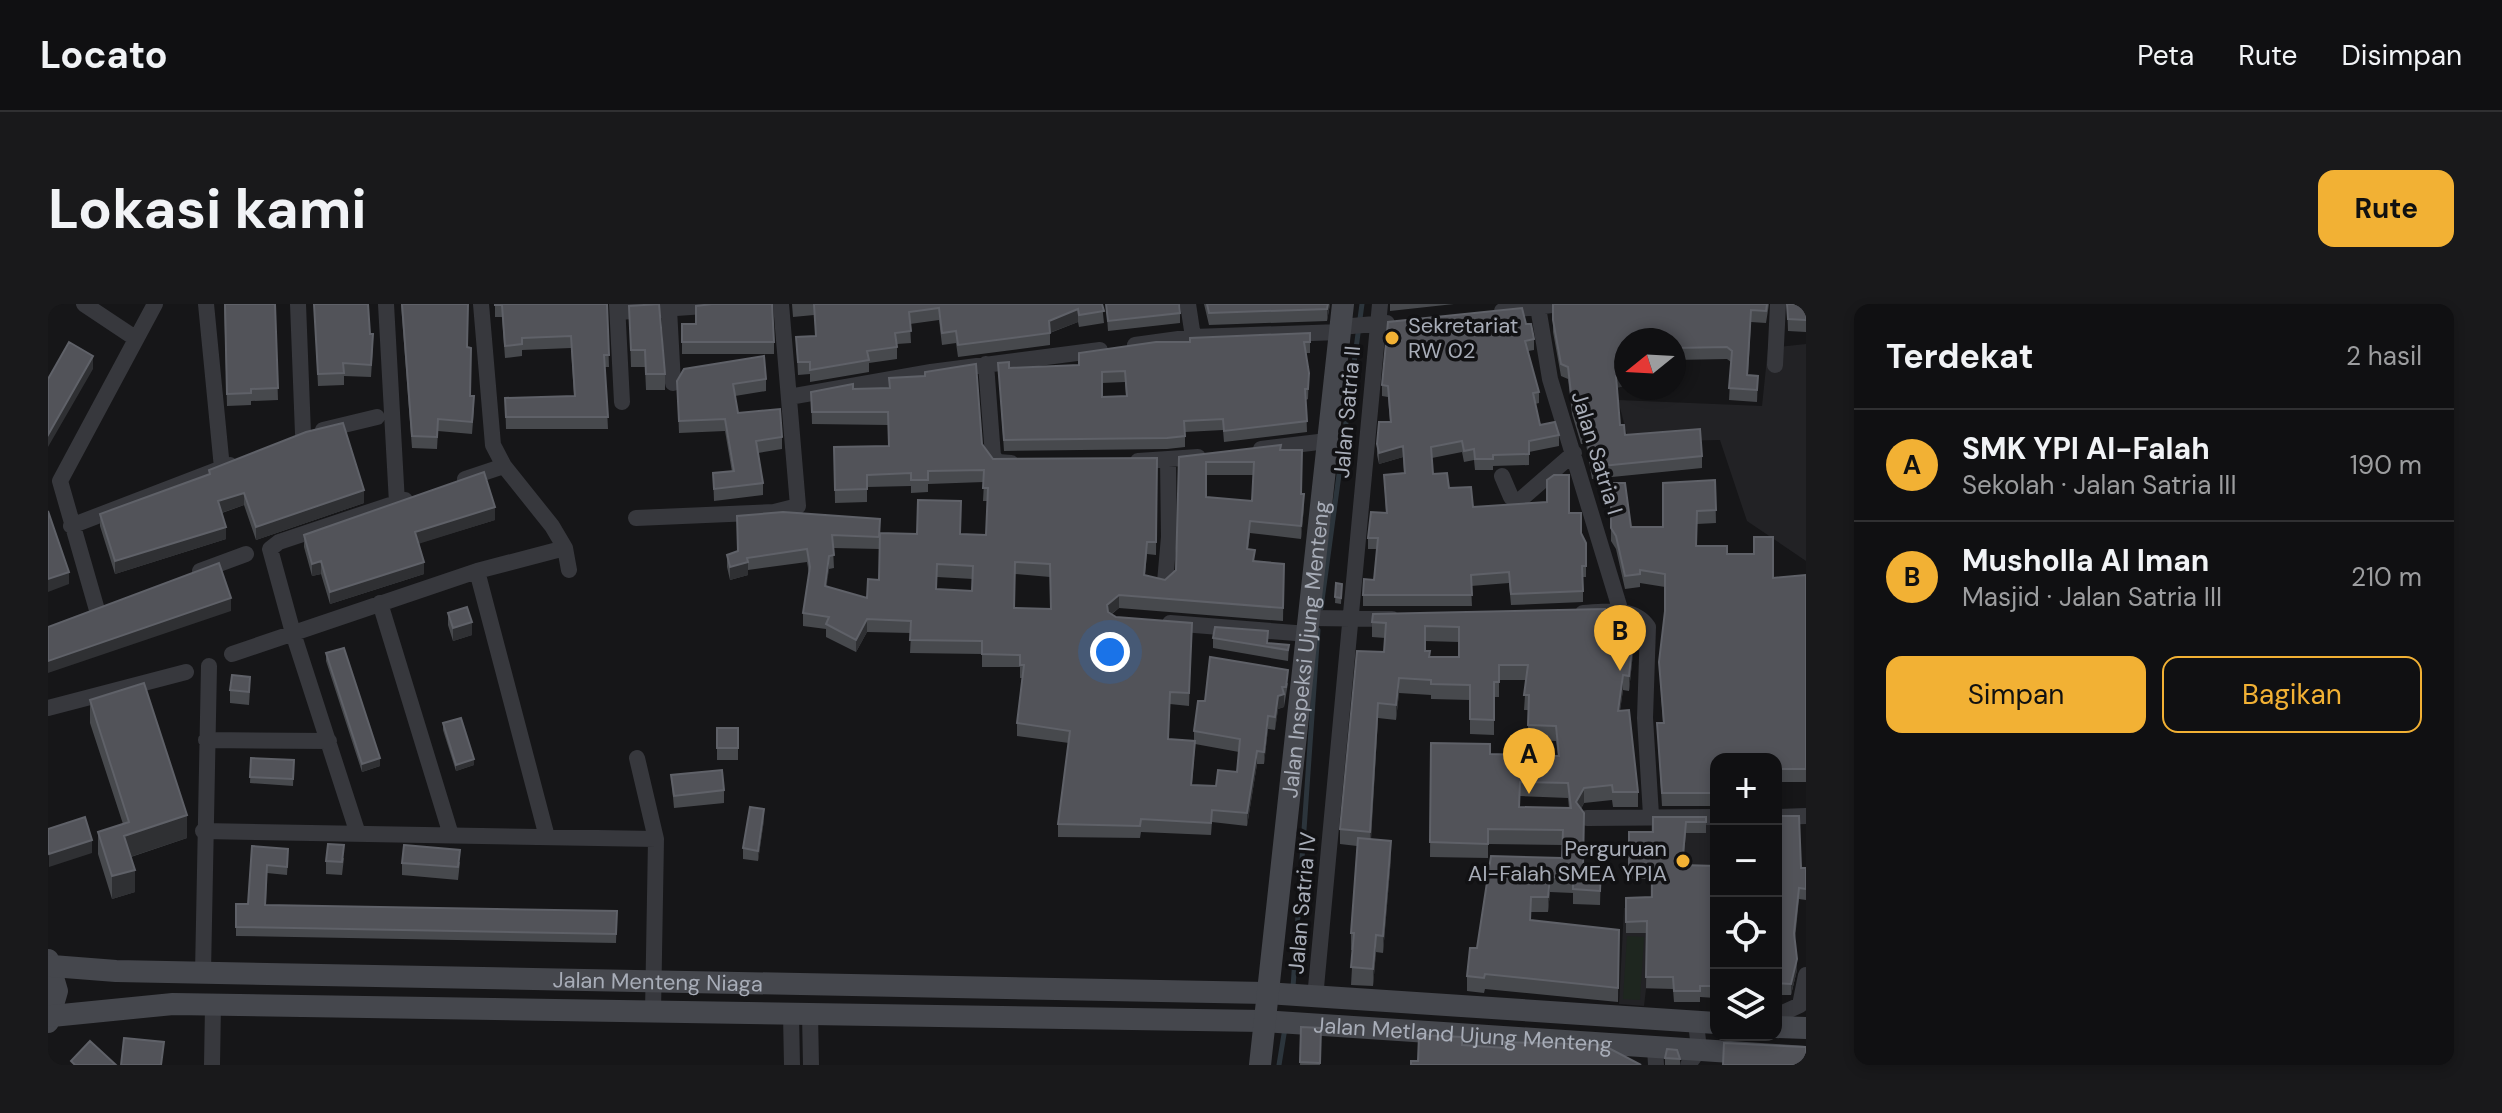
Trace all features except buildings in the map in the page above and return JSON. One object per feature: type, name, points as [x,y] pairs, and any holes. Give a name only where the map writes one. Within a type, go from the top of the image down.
[{"type":"street","points":[[84,304],[135,338]]},
{"type":"street","points":[[98,610],[61,491],[63,469],[155,304]]},
{"type":"street","points":[[206,304],[222,468]]},
{"type":"street","points":[[298,304],[297,437],[377,417]]},
{"type":"street","points":[[386,304],[397,503]]},
{"type":"street","points":[[481,304],[493,445],[504,466],[565,548],[569,570]]},
{"type":"street","points":[[622,402],[617,308],[669,309],[734,304]]},
{"type":"street","points":[[636,518],[774,512],[798,506],[781,304]]},
{"type":"street","points":[[1188,304],[1193,337]]},
{"type":"street","name":"Jalan Satria II","points":[[1346,619],[1375,323],[1380,304]]},
{"type":"street","points":[[1485,312],[1560,304]]},
{"type":"street","points":[[1775,365],[1778,304]]},
{"type":"street","name":"Jalan Satria I","points":[[1529,306],[1621,612]]},
{"type":"street","points":[[669,309],[673,383]]},
{"type":"street","points":[[789,397],[986,364],[1193,337],[1342,322],[1405,321]]},
{"type":"street","name":"Jalan Inspeksi Ujung Menteng","points":[[1260,1065],[1298,674],[1313,624],[1327,441],[1342,322]]},
{"type":"street","points":[[986,364],[994,459],[1031,463]]},
{"type":"street","points":[[1240,452],[1327,441]]},
{"type":"street","points":[[1502,476],[1511,497],[1519,501],[1574,453]]},
{"type":"street","points":[[1121,462],[1211,455]]},
{"type":"street","points":[[71,526],[249,457]]},
{"type":"street","points":[[1165,582],[1169,537],[1168,460]]},
{"type":"street","points":[[451,484],[504,466]]},
{"type":"street","points":[[358,834],[293,633],[271,547],[424,494]]},
{"type":"street","points":[[232,654],[477,571],[565,548]]},
{"type":"street","points":[[186,577],[246,554]]},
{"type":"street","points":[[477,571],[547,837]]},
{"type":"street","points":[[380,603],[451,835]]},
{"type":"street","points":[[1567,614],[1621,612],[1644,621],[1650,635],[1645,718],[1651,815]]},
{"type":"street","points":[[1149,621],[1313,624],[1346,619],[1405,618]]},
{"type":"street","name":"Jalan Satria IV","points":[[1313,998],[1346,619]]},
{"type":"street","points":[[203,973],[203,831],[209,666]]},
{"type":"street","points":[[48,708],[186,672]]},
{"type":"street","points":[[206,740],[329,741]]},
{"type":"street","points":[[637,758],[656,839],[653,1012]]},
{"type":"street","points":[[1782,817],[1806,816]]},
{"type":"street","points":[[1587,818],[1710,817]]},
{"type":"street","points":[[203,831],[656,839]]},
{"type":"street","name":"Jalan Menteng Niaga","points":[[1265,1022],[213,1005],[123,1007],[50,1019],[57,991],[50,963],[203,973],[1268,994]]},
{"type":"street","points":[[1782,1013],[1800,1005],[1806,975]]},
{"type":"street","name":"Jalan Metland Ujung Menteng","points":[[1268,994],[1706,1022]]},
{"type":"street","points":[[212,1065],[213,1005]]},
{"type":"street","points":[[792,1065],[801,1014]]},
{"type":"street","points":[[801,1014],[811,1065]]},
{"type":"street","name":"Jalan Metland Ujung Menteng","points":[[1265,1022],[1655,1056],[1806,1057]]},
{"type":"street","points":[[1693,1058],[1706,1022]]},
{"type":"street","points":[[1782,1027],[1806,1028]]},
{"type":"shaded area","points":[[1806,344],[1806,561],[1747,521],[1720,440],[1629,442],[1618,400],[1762,406],[1768,348]]},
{"type":"shaded area","name":"Perguruan Al-Falah SMEA YPIA","points":[[1710,815],[1710,908],[1650,904],[1651,817]]},
{"type":"shaded area","points":[[1645,907],[1672,912],[1670,989],[1646,989],[1644,1006],[1619,1004],[1624,908]]},
{"type":"shaded area","points":[[1627,936],[1644,937],[1640,1000],[1623,999]]},
{"type":"waterway","points":[[1321,608],[1362,304]]},
{"type":"waterway","points":[[1293,987],[1318,630]]},
{"type":"waterway","points":[[1279,1065],[1285,1028]]},
{"type":"place","name":"Sekretariat RW 02","points":[[1392,338]]},
{"type":"place","name":"Musholla Al Iman","points":[[1620,671]]},
{"type":"place","name":"SMK YPI Al-Falah","points":[[1529,794]]},
{"type":"place","name":"Perguruan Al-Falah SMEA YPIA","points":[[1683,861]]}]
